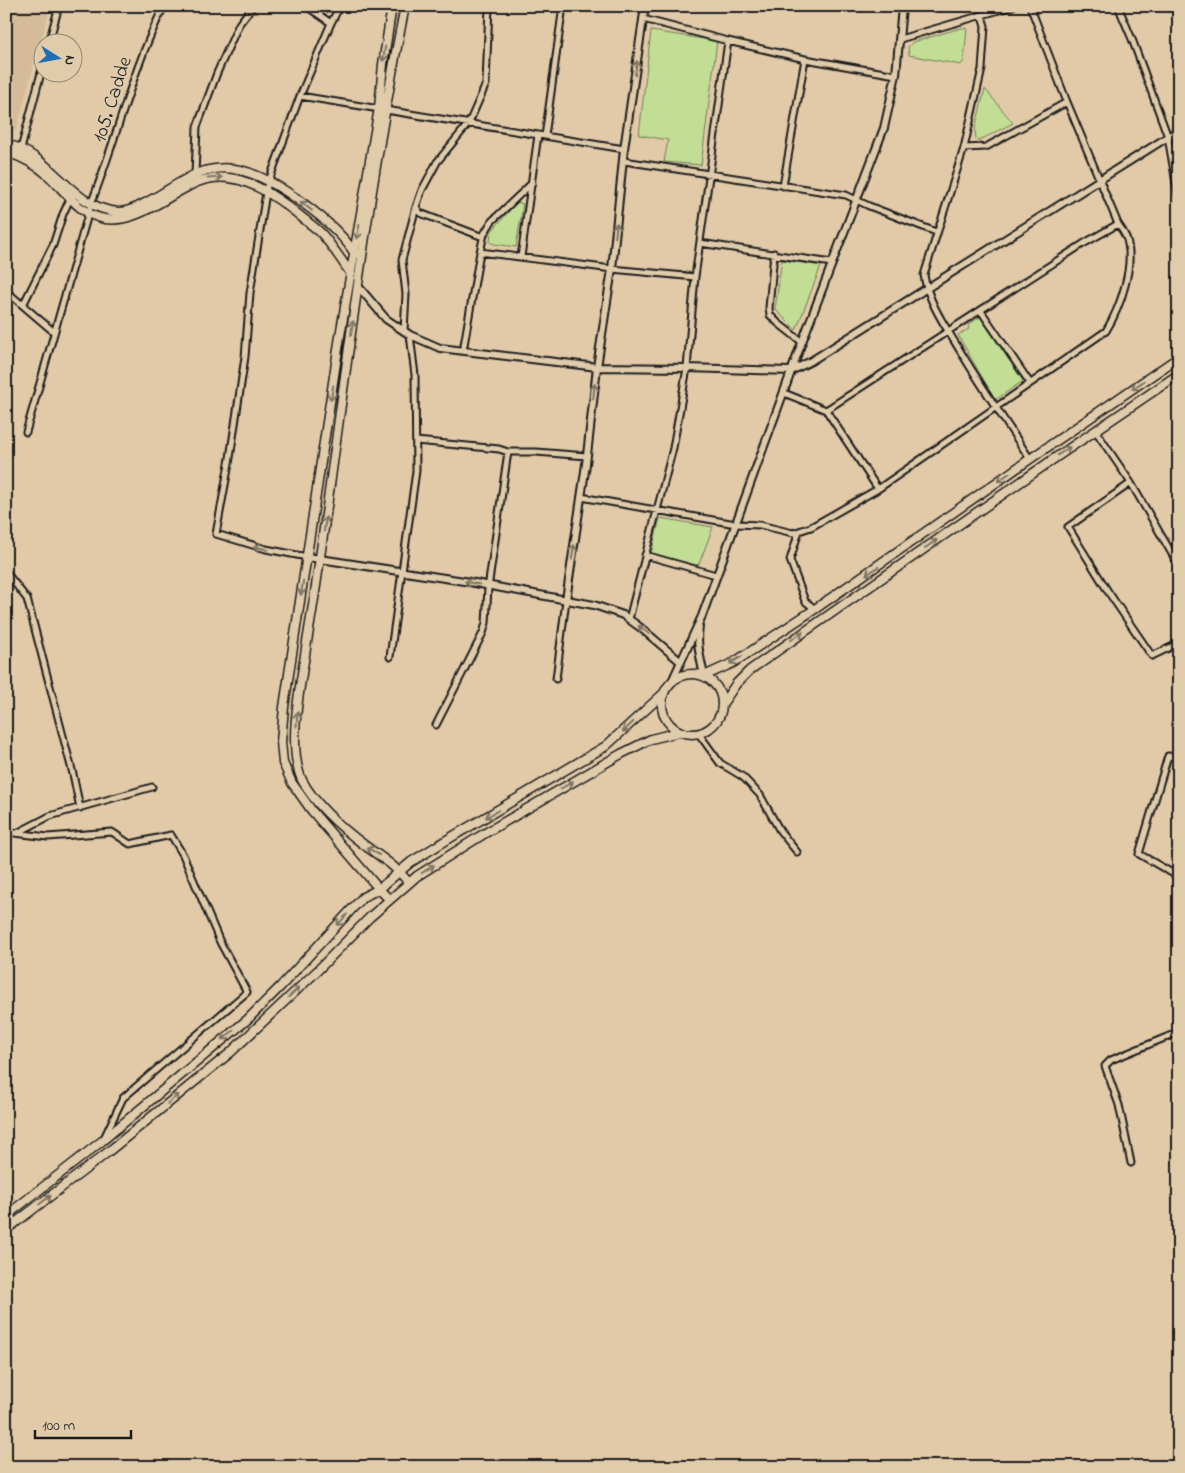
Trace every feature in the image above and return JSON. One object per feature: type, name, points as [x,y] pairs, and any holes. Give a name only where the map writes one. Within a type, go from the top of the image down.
[{"type":"main road","points":[[392,6],[382,64],[382,109],[361,267],[298,702],[296,759],[302,779],[322,808],[346,831],[400,871],[409,883]]},
{"type":"main road","points":[[389,899],[378,889],[312,811],[292,783],[283,763],[281,742],[284,707],[354,252],[382,109],[405,6]]},
{"type":"main road","points":[[6,144],[34,155],[73,191],[91,204],[118,212],[127,211],[195,174],[208,169],[241,170],[268,182],[294,197],[337,231],[354,252],[361,267]]},
{"type":"main road","points":[[6,152],[22,158],[48,175],[70,199],[88,214],[105,218],[118,219],[134,216],[191,184],[203,180],[217,177],[244,181],[266,190],[321,234],[358,286]]},
{"type":"main road","points":[[704,676],[733,663],[815,609],[1179,358]]},
{"type":"main road","points":[[723,704],[736,684],[750,670],[1095,430],[1179,374]]},
{"type":"main road","points":[[6,1216],[102,1141],[248,1019],[306,960],[362,897],[378,889],[411,862],[606,746],[664,693],[672,681],[680,676],[690,674],[704,676],[716,685],[721,693],[723,704],[721,714],[716,723],[708,730],[699,734],[679,732],[670,726],[664,717],[662,708],[664,693]]},
{"type":"main road","points":[[6,1230],[108,1152],[230,1053],[316,972],[389,899],[409,883],[482,834],[620,754],[651,739],[679,732]]},
{"type":"street","points":[[52,32],[59,6]]},
{"type":"street","name":"105. Cadde","points":[[26,432],[91,204],[102,176],[136,68],[164,6]]},
{"type":"street","points":[[195,174],[197,127],[217,73],[239,24],[253,6]]},
{"type":"street","points":[[306,6],[331,23]]},
{"type":"street","points":[[340,6],[300,96],[266,190],[250,292],[245,357],[230,458],[216,534],[266,550],[594,605],[629,619],[680,662]]},
{"type":"street","points":[[390,657],[416,471],[415,375],[407,333],[406,294],[402,260],[422,190],[437,162],[470,123],[486,84],[489,6]]},
{"type":"street","points":[[546,136],[563,6]]},
{"type":"street","points":[[556,679],[587,456],[597,367],[612,269],[624,149],[645,6]]},
{"type":"street","points":[[672,681],[702,616],[791,371],[884,128],[896,75],[902,6]]},
{"type":"street","points":[[900,39],[1014,6]]},
{"type":"street","points":[[581,497],[736,524],[760,525],[794,533],[878,489],[1106,331],[1114,318],[1127,277],[1129,257],[1126,238],[1118,224],[1101,180],[1066,102],[1030,6]]},
{"type":"street","points":[[1118,6],[1168,137],[1178,184],[1179,200]]},
{"type":"street","points":[[982,16],[984,26],[982,69],[964,148],[924,275],[926,289],[948,331],[995,408],[1030,459]]},
{"type":"street","points":[[643,19],[805,59],[896,75]]},
{"type":"street","points":[[629,619],[673,448],[687,368],[695,277],[728,41]]},
{"type":"street","points":[[783,186],[805,59]]},
{"type":"street","points":[[21,149],[39,82]]},
{"type":"street","points":[[300,96],[624,149]]},
{"type":"street","points":[[964,148],[986,147],[1066,102]]},
{"type":"street","points":[[358,286],[386,319],[407,333],[440,348],[597,367],[791,371],[811,361],[1179,130]]},
{"type":"street","points":[[522,257],[538,135]]},
{"type":"street","points":[[624,161],[846,195],[936,232]]},
{"type":"street","points":[[463,351],[483,237],[492,221],[532,183]]},
{"type":"street","points":[[22,305],[53,245],[70,199]]},
{"type":"street","points":[[416,207],[420,213],[483,237]]},
{"type":"street","points":[[826,410],[1083,244],[1118,224]]},
{"type":"street","points":[[700,243],[832,263]]},
{"type":"street","points":[[480,252],[612,269],[695,277]]},
{"type":"street","points":[[774,253],[768,308],[770,315],[802,342]]},
{"type":"street","points":[[6,291],[54,332]]},
{"type":"street","points":[[981,311],[1030,383]]},
{"type":"street","points":[[784,393],[826,410],[878,489]]},
{"type":"street","points":[[1095,430],[1131,483],[1179,566]]},
{"type":"street","points":[[416,441],[499,449],[508,452],[587,456]]},
{"type":"street","points":[[436,725],[483,634],[486,623],[488,586],[508,452]]},
{"type":"street","points":[[1131,483],[1068,527],[1109,593],[1152,656],[1174,645],[1179,648]]},
{"type":"street","points":[[799,531],[790,560],[805,601],[815,609]]},
{"type":"street","points":[[645,555],[716,574]]},
{"type":"street","points":[[6,572],[27,599],[73,774],[80,808]]},
{"type":"street","points":[[702,616],[698,636],[704,676]]},
{"type":"street","points":[[699,734],[720,763],[743,777],[760,795],[780,831],[797,852]]},
{"type":"street","points":[[1179,758],[1168,756],[1139,854],[1179,877]]},
{"type":"street","points":[[16,834],[50,816],[152,787]]},
{"type":"street","points":[[6,832],[48,837],[112,832],[130,844],[171,835],[183,855],[220,942],[247,992],[123,1098],[102,1141]]},
{"type":"street","points":[[1131,1163],[1119,1105],[1105,1066],[1111,1060],[1179,1032]]},
{"type":"shaded area","points":[[6,6],[47,6],[49,12],[43,32],[32,32],[32,73],[16,130],[7,133]]},
{"type":"green space","points":[[961,28],[967,28],[964,61],[961,65],[909,55],[908,47],[913,42]]},
{"type":"green space","points":[[651,31],[717,41],[701,165],[664,162],[668,140],[639,135]]},
{"type":"green space","points":[[985,89],[1013,123],[978,141],[975,129]]},
{"type":"green space","points":[[517,202],[523,204],[516,247],[490,242],[491,232]]},
{"type":"green space","points":[[782,260],[821,266],[796,330],[775,309]]},
{"type":"green space","points":[[980,317],[1023,381],[995,400],[958,335],[969,329],[968,325]]},
{"type":"green space","points":[[660,518],[713,527],[699,564],[696,565],[651,554]]}]
